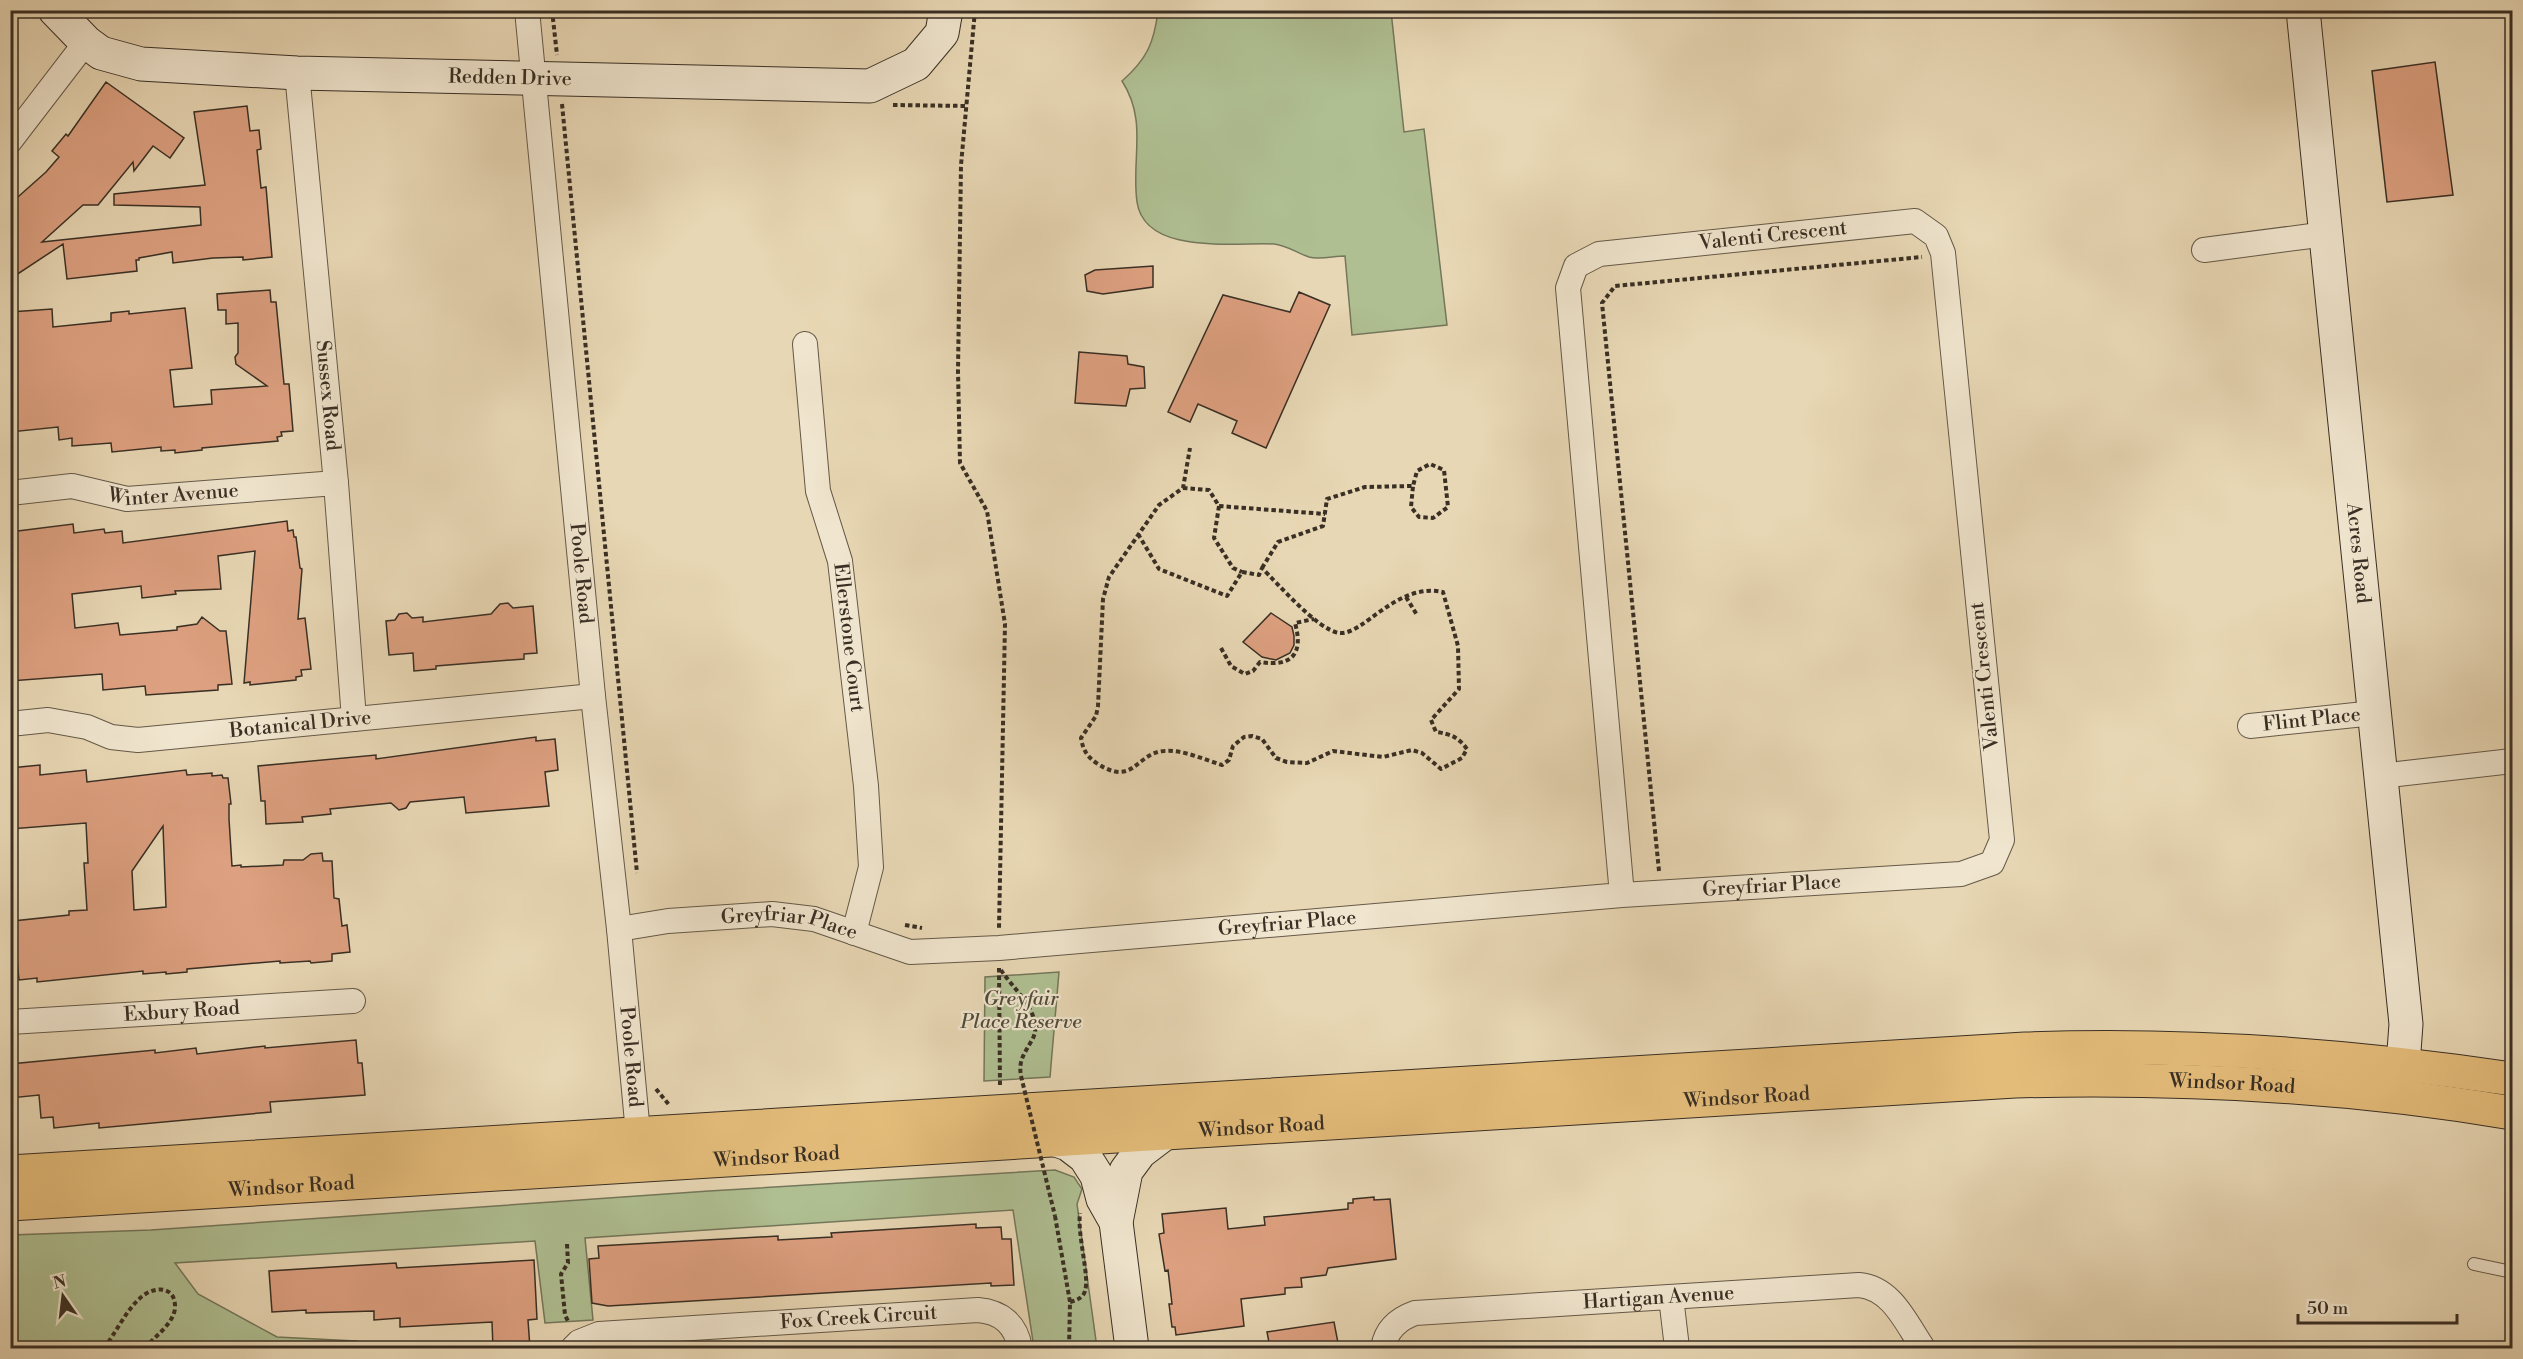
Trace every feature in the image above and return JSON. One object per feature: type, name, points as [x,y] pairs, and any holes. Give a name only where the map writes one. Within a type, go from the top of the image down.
[{"type":"main road","name":"Windsor Road","points":[[10,1172],[2025,1049],[2215,1048],[2297,1053],[2404,1064],[2512,1079]]},
{"type":"main road","name":"Windsor Road","points":[[10,1204],[2024,1081],[2129,1080],[2240,1083],[2400,1097],[2512,1113]]},
{"type":"street","name":"Redden Drive","points":[[55,10],[86,42],[101,53],[141,64],[297,73],[870,86],[916,64],[942,33],[946,10]]},
{"type":"street","name":"Poole Road","points":[[527,10],[638,1134]]},
{"type":"street","name":"Acres Road","points":[[2303,10],[2406,1024],[2400,1097]]},
{"type":"street","points":[[10,141],[86,42]]},
{"type":"street","name":"Sussex Road","points":[[297,73],[336,483],[354,719]]},
{"type":"street","name":"Valenti Crescent","points":[[1622,895],[1568,288],[1576,266],[1599,254],[1915,221],[1936,236],[1943,253],[2002,840],[1992,863],[1961,874]]},
{"type":"street","points":[[2204,250],[2326,234]]},
{"type":"street","name":"Ellerstone Court","points":[[805,344],[817,481],[840,561],[866,786],[871,867],[854,933]]},
{"type":"street","name":"Winter Avenue","points":[[10,493],[72,486],[128,499],[336,483]]},
{"type":"street","name":"Botanical Drive","points":[[10,724],[48,720],[87,727],[111,737],[138,740],[593,696]]},
{"type":"street","name":"Flint Place","points":[[2250,726],[2374,714]]},
{"type":"street","points":[[2379,776],[2512,761]]},
{"type":"street","name":"Greyfriar Place","points":[[619,929],[668,921],[772,915],[814,919],[910,952],[999,957],[1622,895],[1961,874]]},
{"type":"street","name":"Exbury Road","points":[[10,1022],[353,1001]]},
{"type":"street","points":[[1132,1348],[1116,1222],[1128,1168],[1140,1152],[1165,1133]]},
{"type":"street","points":[[1056,1140],[1068,1144],[1085,1157],[1097,1176],[1103,1199],[1116,1222]]},
{"type":"street","name":"Hartigan Avenue","points":[[1383,1348],[1389,1332],[1396,1323],[1415,1313],[1869,1286],[1886,1295],[1923,1348]]},
{"type":"street","points":[[1671,1297],[1677,1348]]},
{"type":"street","name":"Fox Creek Circuit","points":[[576,1346],[599,1334],[978,1310],[998,1314],[1006,1320],[1017,1335],[1020,1348]]},
{"type":"lane","points":[[2474,1264],[2512,1272]]},
{"type":"lane","points":[[2511,1348],[2512,1342]]},
{"type":"path","points":[[975,10],[961,165],[958,371],[960,462],[987,511],[1005,624],[999,957],[1000,1088]]},
{"type":"path","points":[[557,51],[569,51]]},
{"type":"path","points":[[562,100],[638,876]]},
{"type":"path","points":[[884,105],[967,106]]},
{"type":"path","points":[[1660,874],[1602,303],[1615,286],[1919,256],[1929,260]]},
{"type":"path","points":[[1183,488],[1190,448]]},
{"type":"path","points":[[1430,464],[1444,470],[1448,507],[1433,518],[1419,517],[1411,507],[1413,486],[1417,471],[1430,464]]},
{"type":"path","points":[[1262,568],[1315,618],[1338,633],[1350,631],[1391,602],[1427,589],[1443,592],[1458,646],[1459,689],[1431,720],[1436,732],[1451,734],[1460,739],[1467,749],[1462,758],[1450,766],[1441,769],[1422,753],[1412,750],[1383,757],[1333,751],[1307,763],[1287,762],[1276,758],[1262,739],[1252,736],[1244,737],[1233,746],[1228,760],[1222,765],[1165,751],[1154,753],[1138,765],[1123,772],[1111,773],[1093,761],[1084,751],[1081,738],[1096,716],[1098,706],[1103,599],[1109,577],[1159,505],[1183,488],[1209,490],[1219,506],[1214,538],[1233,568],[1259,575],[1262,568],[1278,542],[1323,526],[1327,499],[1365,487],[1413,486]]},
{"type":"path","points":[[1219,506],[1325,514]]},
{"type":"path","points":[[1138,534],[1159,569],[1227,596],[1242,572]]},
{"type":"path","points":[[1406,597],[1417,615]]},
{"type":"path","points":[[1221,648],[1231,666],[1245,674],[1253,671],[1260,662],[1281,664],[1293,657],[1298,647],[1299,636],[1295,623],[1315,618]]},
{"type":"path","points":[[999,957],[1030,1009],[1035,1022],[1035,1032],[1022,1058],[1020,1071],[1060,1236],[1070,1302],[1069,1348]]},
{"type":"path","points":[[1070,1302],[1081,1298],[1086,1289],[1079,1228],[1080,1213]]},
{"type":"path","points":[[567,1244],[568,1263],[561,1274],[565,1315],[576,1346]]},
{"type":"path","points":[[104,1348],[139,1299],[155,1288],[163,1288],[170,1295],[175,1307],[171,1320],[144,1348]]},
{"type":"green space","points":[[1158,11],[1391,11],[1404,132],[1424,129],[1447,325],[1352,335],[1345,256],[1313,258],[1274,244],[1194,242],[1156,231],[1144,219],[1137,202],[1137,126],[1130,96],[1122,81],[1138,65],[1148,50]]},
{"type":"green space","name":"Greyfair Place Reserve","points":[[1059,972],[1050,1077],[984,1081],[985,977]]},
{"type":"green space","points":[[1055,1170],[1074,1177],[1082,1189],[1077,1204],[1097,1348],[1034,1348],[1013,1210],[585,1238],[593,1320],[545,1323],[535,1241],[175,1263],[198,1294],[277,1337],[356,1341],[378,1348],[11,1348],[11,1235],[151,1230],[709,1191]]},
{"type":"building","points":[[2435,62],[2453,195],[2387,202],[2372,71]]},
{"type":"building","points":[[106,82],[184,138],[170,158],[153,146],[134,171],[133,162],[98,205],[83,205],[42,242],[201,225],[200,207],[114,205],[114,194],[205,185],[194,112],[247,106],[250,131],[259,130],[261,149],[257,150],[261,188],[266,187],[272,257],[243,260],[243,257],[213,258],[173,263],[172,252],[139,258],[136,260],[137,271],[67,279],[63,244],[10,279],[10,204],[46,172],[59,157],[52,151],[66,134],[68,136]]},
{"type":"building","points":[[1153,266],[1153,287],[1103,294],[1087,291],[1085,275],[1095,270]]},
{"type":"building","points":[[270,290],[271,302],[276,302],[284,384],[289,384],[293,431],[281,432],[282,436],[277,437],[278,441],[202,448],[202,450],[175,453],[175,450],[161,451],[161,447],[112,452],[111,443],[72,446],[72,438],[59,440],[58,427],[10,432],[10,384],[16,384],[10,312],[52,309],[53,327],[111,321],[111,313],[129,311],[129,314],[185,308],[192,368],[170,370],[174,407],[212,404],[211,390],[267,386],[236,364],[238,323],[226,324],[226,310],[218,310],[217,294]]},
{"type":"building","points":[[1299,292],[1330,305],[1266,448],[1232,433],[1237,421],[1198,404],[1190,422],[1168,412],[1223,295],[1290,312]]},
{"type":"building","points":[[1079,352],[1127,356],[1128,364],[1144,367],[1145,388],[1130,389],[1126,406],[1075,403]]},
{"type":"building","points":[[287,521],[288,531],[293,530],[294,537],[296,537],[302,569],[298,619],[305,618],[311,669],[301,670],[302,676],[296,677],[296,680],[250,685],[250,682],[244,683],[255,551],[218,556],[221,589],[175,591],[176,594],[142,598],[141,586],[72,594],[75,628],[118,623],[120,635],[177,630],[177,627],[197,624],[202,617],[220,631],[226,631],[232,684],[218,685],[218,690],[146,695],[145,686],[103,690],[102,674],[10,681],[10,532],[73,524],[74,533],[104,529],[105,533],[122,531],[123,543]]},
{"type":"building","points":[[508,603],[513,608],[533,606],[537,653],[524,654],[524,659],[436,666],[436,669],[414,671],[413,653],[389,655],[386,621],[395,620],[399,614],[407,613],[412,618],[423,617],[423,622],[491,614],[500,604]]},
{"type":"building","points":[[1271,613],[1292,627],[1294,636],[1294,645],[1290,653],[1276,660],[1262,657],[1243,642]]},
{"type":"building","points":[[536,737],[536,741],[555,739],[558,770],[545,772],[549,806],[466,813],[464,797],[410,802],[406,808],[399,810],[391,803],[330,809],[331,814],[302,817],[303,822],[266,824],[265,801],[261,801],[258,766],[376,755],[376,759]]},
{"type":"building","points":[[40,765],[40,775],[86,770],[87,782],[186,770],[187,775],[212,773],[212,776],[222,775],[223,778],[228,778],[231,804],[229,804],[229,819],[232,866],[283,865],[284,860],[303,860],[311,854],[322,853],[323,861],[332,861],[334,898],[339,899],[342,926],[347,925],[350,952],[332,954],[332,961],[311,963],[310,961],[280,963],[280,961],[187,969],[187,972],[166,974],[166,972],[143,974],[143,971],[37,982],[37,978],[19,980],[13,921],[69,915],[69,911],[87,910],[84,863],[88,863],[86,823],[10,829],[10,768]],"holes":[[[163,826],[166,907],[134,910],[132,871]]]},
{"type":"building","points":[[356,1040],[358,1063],[362,1063],[365,1095],[270,1102],[271,1112],[99,1128],[99,1123],[54,1128],[53,1117],[41,1118],[39,1095],[10,1098],[10,1064],[155,1050],[155,1053],[196,1048],[197,1054],[265,1046],[265,1048]]},
{"type":"building","points":[[1374,1197],[1374,1200],[1390,1199],[1396,1259],[1328,1268],[1326,1275],[1301,1278],[1302,1287],[1285,1288],[1285,1294],[1241,1299],[1244,1326],[1176,1335],[1175,1327],[1172,1327],[1169,1304],[1172,1304],[1168,1270],[1165,1271],[1159,1234],[1164,1233],[1162,1214],[1226,1208],[1228,1229],[1265,1225],[1264,1217],[1348,1209],[1348,1203],[1353,1203],[1353,1199]]},
{"type":"building","points":[[976,1224],[976,1228],[1001,1227],[1002,1239],[1011,1239],[1014,1285],[991,1286],[991,1283],[608,1306],[592,1303],[589,1259],[599,1258],[598,1246],[778,1236],[778,1240],[832,1237],[831,1233]]},
{"type":"building","points":[[534,1260],[537,1319],[528,1320],[530,1348],[493,1348],[492,1322],[400,1327],[400,1318],[374,1320],[374,1311],[272,1312],[269,1271],[396,1263],[397,1268]]},
{"type":"building","points":[[1334,1322],[1338,1343],[1326,1345],[1327,1348],[1270,1348],[1267,1332]]}]
